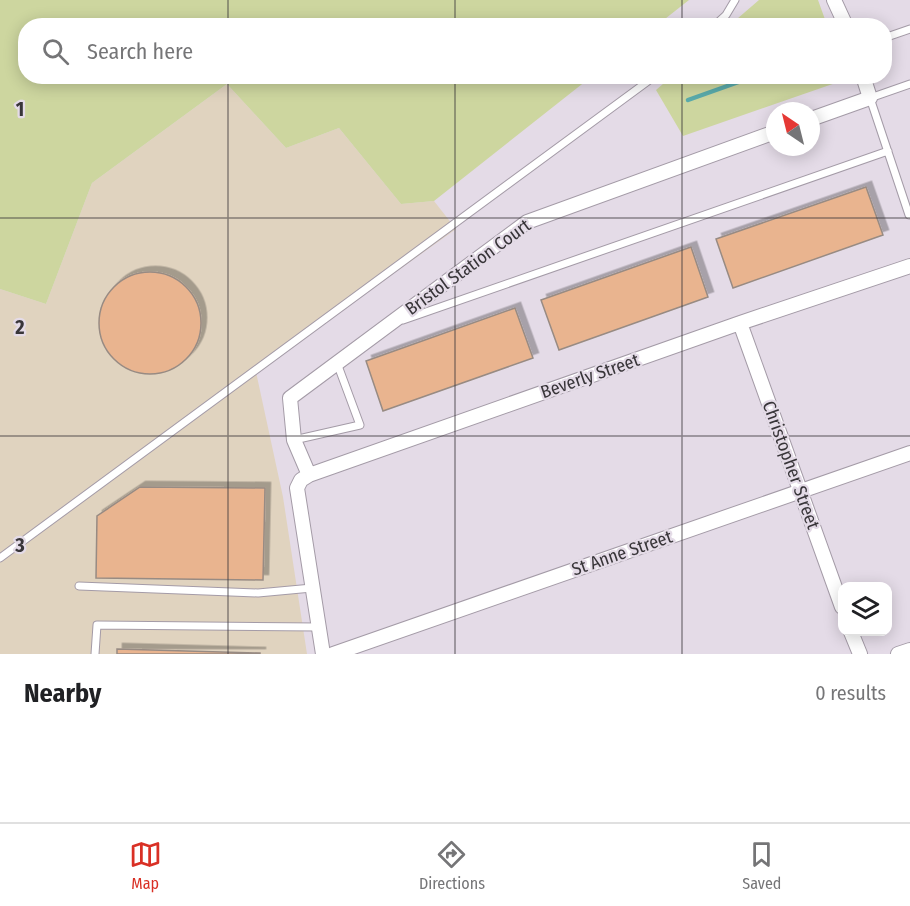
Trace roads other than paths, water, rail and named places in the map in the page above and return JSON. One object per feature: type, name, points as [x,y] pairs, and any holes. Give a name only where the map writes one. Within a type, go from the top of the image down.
[{"type":"street","points":[[834,0],[843,13]]},
{"type":"street","points":[[820,116],[870,98],[866,84]]},
{"type":"street","name":"Bristol Station Court","points":[[309,475],[296,443],[290,398],[389,324],[527,222],[766,135]]},
{"type":"street","name":"Beverly Street","points":[[309,475],[740,323],[910,266]]},
{"type":"street","name":"Christopher Street","points":[[740,323],[838,593]]},
{"type":"street","name":"St Anne Street","points":[[333,654],[910,453]]},
{"type":"street","points":[[309,475],[297,488],[323,654]]},
{"type":"street","points":[[853,636],[860,654]]},
{"type":"street","points":[[898,654],[910,650]]},
{"type":"lane","points":[[723,18],[735,0]]},
{"type":"lane","points":[[892,35],[910,29]]},
{"type":"lane","points":[[0,558],[644,84]]},
{"type":"lane","points":[[909,215],[870,98],[910,84]]},
{"type":"lane","points":[[389,324],[888,151]]},
{"type":"lane","points":[[296,443],[360,425],[337,363]]},
{"type":"lane","points":[[79,586],[258,593],[312,588]]},
{"type":"lane","points":[[95,654],[97,625],[317,627]]},
{"type":"waterway","points":[[688,100],[733,84]]}]
